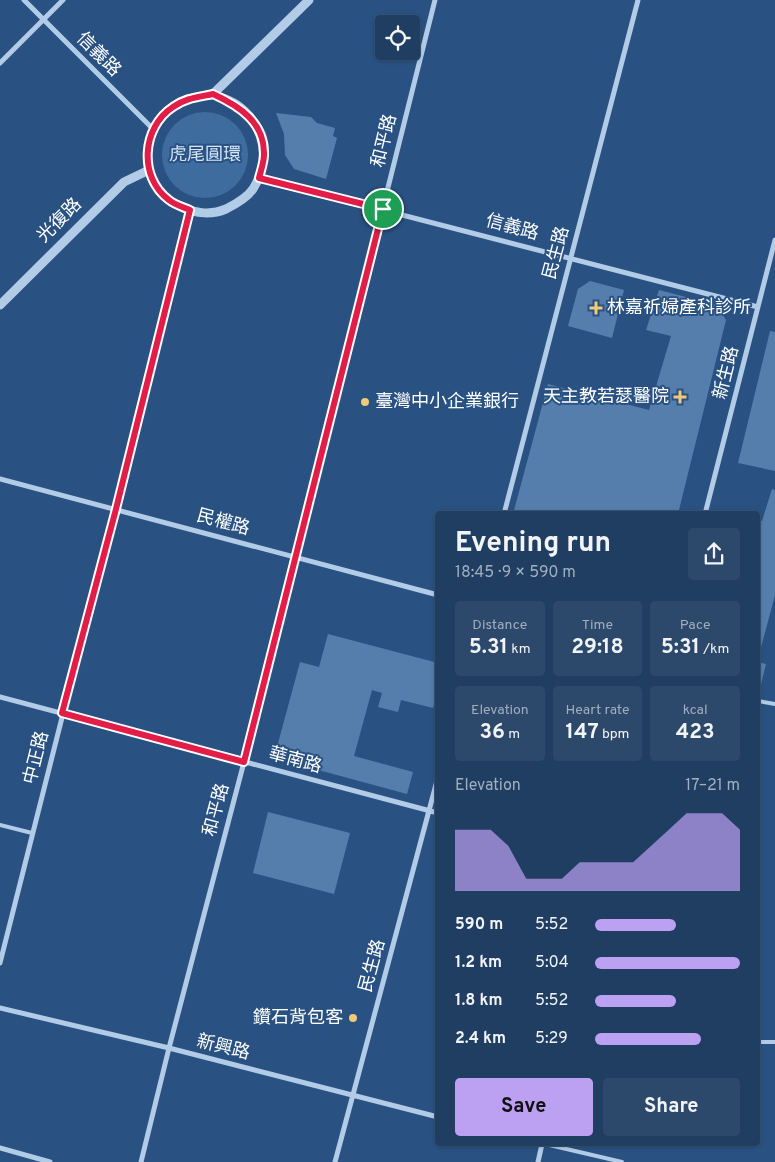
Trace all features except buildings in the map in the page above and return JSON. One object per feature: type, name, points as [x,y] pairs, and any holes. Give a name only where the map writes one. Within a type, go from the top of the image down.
[{"type":"street","name":"信義路","points":[[24,0],[153,129]]},
{"type":"street","points":[[0,63],[63,0]]},
{"type":"street","points":[[213,94],[236,104],[251,118],[261,135],[264,155],[259,178],[252,191],[238,204],[221,211],[202,213],[168,200],[157,187],[149,170],[147,152],[153,129],[160,118],[172,107],[186,100],[213,94],[309,0]]},
{"type":"street","name":"和平路","points":[[141,1162],[244,762],[435,0]]},
{"type":"street","name":"民生路","points":[[505,511],[638,0]]},
{"type":"street","name":"光復路","points":[[0,305],[111,193],[124,182],[149,170]]},
{"type":"street","name":"信義路","points":[[259,178],[758,307]]},
{"type":"street","name":"中正路","points":[[0,963],[190,210]]},
{"type":"street","name":"新生路","points":[[706,511],[775,240]]},
{"type":"street","name":"民權路","points":[[0,479],[435,594]]},
{"type":"street","name":"華南路","points":[[0,697],[435,812]]},
{"type":"street","name":"民生路","points":[[335,1162],[435,788]]},
{"type":"street","name":"新興路","points":[[0,1008],[169,1048],[435,1116]]},
{"type":"street","points":[[538,1162],[542,1146]]},
{"type":"street","points":[[0,1148],[50,1162]]},
{"type":"lane","points":[[760,701],[775,704]]},
{"type":"lane","points":[[0,825],[32,834]]},
{"type":"lane","points":[[760,1042],[775,1042]]},
{"type":"lane","points":[[552,1146],[622,1162]]},
{"type":"green space","name":"虎尾圓環","points":[[197,112],[213,112],[222,115],[236,124],[245,138],[248,155],[245,172],[236,186],[222,195],[213,198],[197,198],[181,191],[169,179],[162,163],[162,147],[169,131],[181,119]]},
{"type":"place","name":"林嘉祈婦產科診所","points":[[596,308]]},
{"type":"place","name":"天主教若瑟醫院","points":[[680,397]]},
{"type":"place","name":"臺灣中小企業銀行","points":[[365,402]]},
{"type":"place","name":"鑽石背包客","points":[[353,1018]]},
{"type":"route","points":[[213,94],[236,104],[251,118],[261,135],[264,155],[259,178],[383,209],[244,762],[62,713],[116,509],[190,210],[168,200],[157,187],[149,170],[147,152],[149,137],[160,118],[172,107],[186,100],[213,94]]}]
